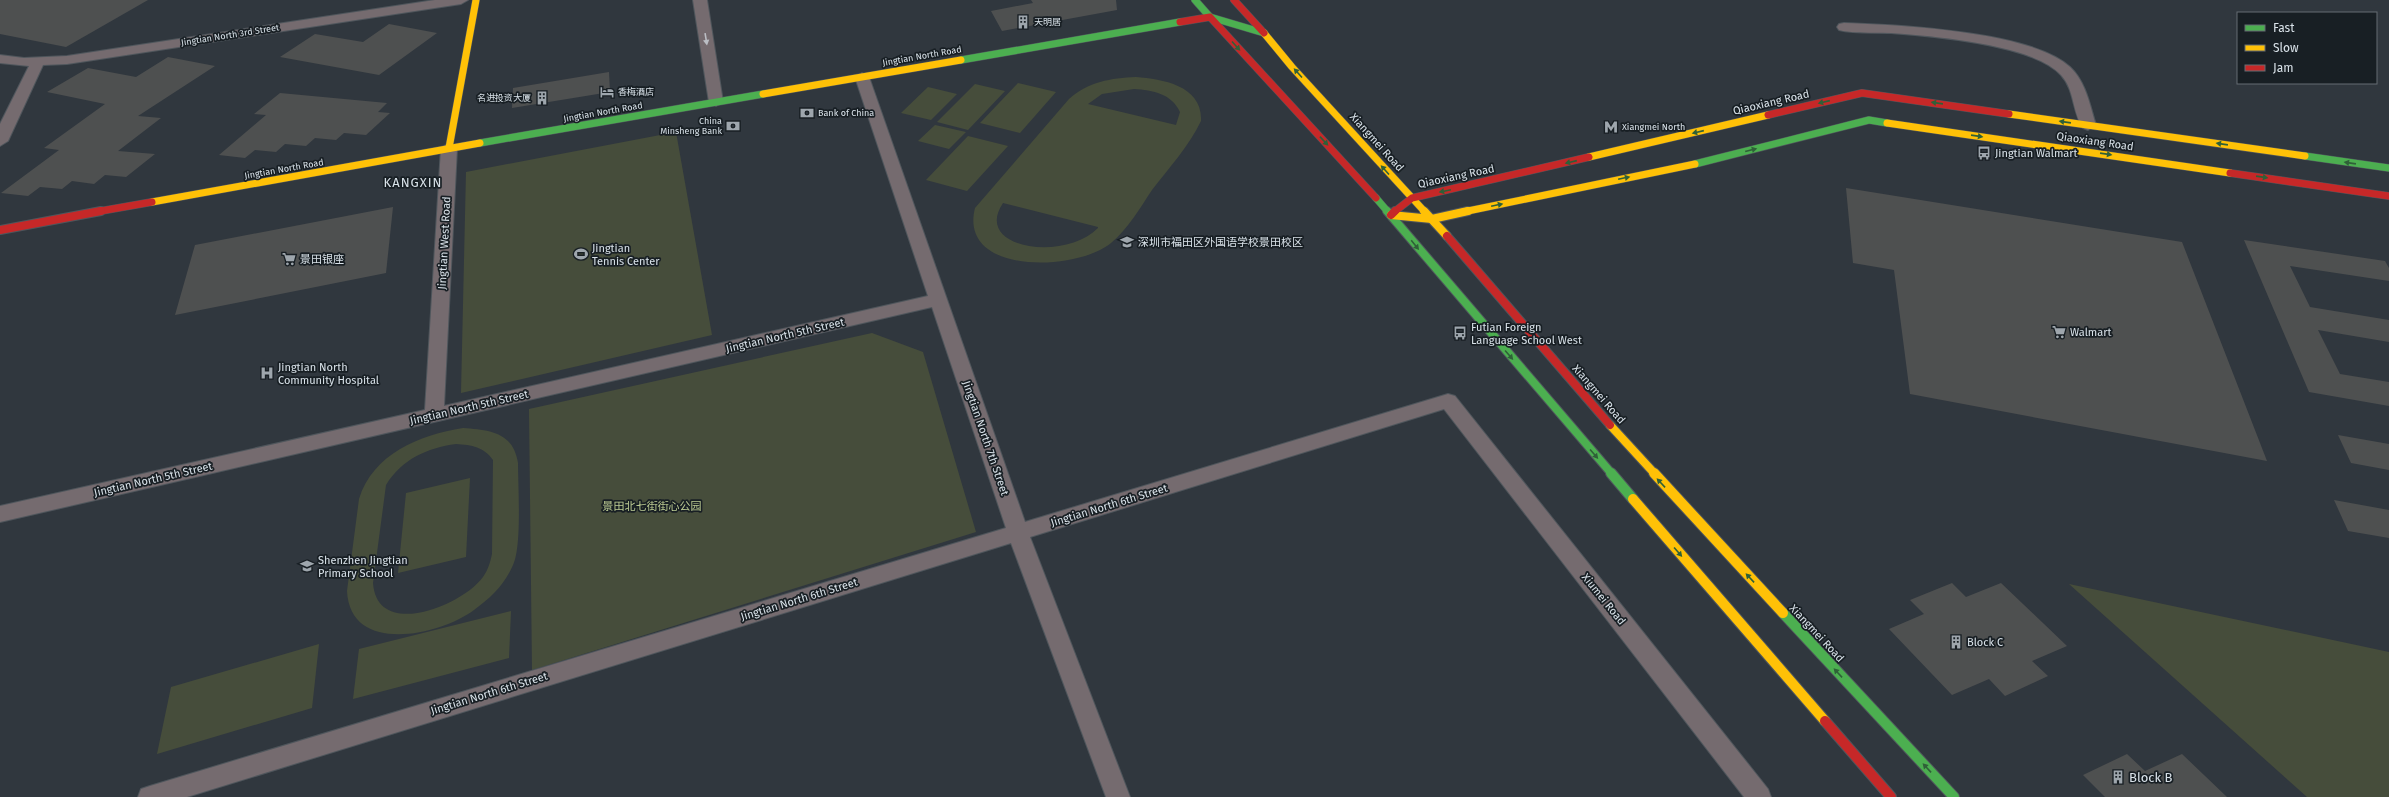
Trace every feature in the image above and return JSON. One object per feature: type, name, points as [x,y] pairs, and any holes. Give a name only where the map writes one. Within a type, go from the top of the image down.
[{"type":"main road","name":"Jingtian West Road","points":[[450,148],[476,0]]},
{"type":"main road","points":[[1195,0],[1391,215],[1686,562],[1891,797]]},
{"type":"main road","name":"Xiangmei Road","points":[[1234,0],[1292,67],[1481,274],[1498,298],[1654,475],[1954,797]]},
{"type":"main road","points":[[1210,17],[1246,13]]},
{"type":"main road","name":"Jingtian North Road","points":[[0,230],[450,148],[1210,17]]},
{"type":"main road","points":[[1210,17],[1264,33]]},
{"type":"main road","name":"Qiaoxiang Road","points":[[1391,215],[1412,198],[1862,93],[2389,168]]},
{"type":"main road","name":"Qiaoxiang Road","points":[[1391,215],[1432,219],[1706,162],[1869,120],[2389,196]]},
{"type":"street","name":"Jingtian North 3rd Street","points":[[0,59],[38,62],[67,60],[461,0]]},
{"type":"street","points":[[700,0],[722,101]]},
{"type":"street","points":[[712,0],[722,101]]},
{"type":"street","points":[[1844,27],[1904,30],[1996,43],[2037,54],[2054,61],[2072,79],[2088,125]]},
{"type":"street","points":[[0,141],[28,79],[38,62]]},
{"type":"street","name":"Jingtian North 7th Street","points":[[862,77],[1018,533],[1118,797]]},
{"type":"street","name":"Jingtian West Road","points":[[434,415],[450,148]]},
{"type":"street","name":"Jingtian North 5th Street","points":[[0,514],[938,300]]},
{"type":"street","name":"Jingtian North 6th Street","points":[[150,797],[1448,401]]},
{"type":"street","name":"Xiumei Road","points":[[1448,401],[1760,797]]},
{"type":"green space","points":[[1136,77],[1158,80],[1179,87],[1188,92],[1200,109],[1201,121],[1185,148],[1152,190],[1123,231],[1111,243],[1094,253],[1073,259],[1048,262],[1024,262],[1001,256],[984,246],[975,230],[975,208],[1069,99],[1076,93],[1100,82]],"holes":[[[1134,89],[1155,92],[1172,101],[1180,112],[1176,125],[1088,104],[1102,94]],[[1003,203],[1098,227],[1098,228],[1083,239],[1065,245],[1045,247],[1026,246],[1011,240],[1000,231],[997,219]]]},
{"type":"green space","points":[[1018,83],[1056,92],[1020,133],[980,123]]},
{"type":"green space","points":[[975,84],[1005,91],[968,130],[937,122]]},
{"type":"green space","points":[[928,87],[957,94],[931,120],[901,113]]},
{"type":"green space","points":[[935,125],[966,132],[949,149],[918,141]]},
{"type":"green space","name":"Jingtian Tennis Center","points":[[676,132],[712,335],[461,393],[466,172]]},
{"type":"green space","points":[[968,136],[1008,146],[967,191],[926,180]]},
{"type":"green space","name":"景田北七街街心公园","points":[[872,333],[923,352],[976,532],[532,670],[529,409]]},
{"type":"green space","points":[[463,428],[491,432],[506,439],[515,453],[518,463],[519,530],[516,556],[513,565],[502,584],[486,601],[459,619],[440,627],[419,632],[398,634],[379,632],[363,625],[352,611],[347,591],[359,499],[366,483],[375,470],[386,459],[400,449],[414,442],[446,431]],"holes":[[[456,444],[482,449],[493,460],[492,554],[488,569],[483,577],[472,588],[458,598],[440,607],[422,612],[404,614],[389,610],[378,600],[373,583],[386,485],[400,468],[416,456],[435,448]]]},
{"type":"green space","points":[[470,478],[466,557],[398,573],[406,493]]},
{"type":"green space","points":[[2069,584],[2389,652],[2389,797],[2307,797]]},
{"type":"green space","points":[[511,611],[509,658],[353,699],[359,649]]},
{"type":"green space","points":[[319,644],[312,708],[157,754],[171,687]]},
{"type":"building","points":[[0,0],[148,0],[66,47],[0,34]]},
{"type":"building","name":"天明居","points":[[1031,0],[1116,0],[1117,10],[1002,31],[991,11],[1033,3]]},
{"type":"building","points":[[389,24],[437,33],[379,75],[280,57],[315,34],[363,42]]},
{"type":"building","points":[[168,57],[215,66],[138,116],[161,118],[118,151],[155,154],[126,177],[105,175],[94,184],[72,181],[62,189],[40,187],[28,196],[1,193],[59,150],[44,148],[105,104],[47,92],[88,68],[136,77]]},
{"type":"building","name":"名进投资大厦","points":[[609,72],[610,92],[512,108],[513,88]]},
{"type":"building","points":[[280,93],[387,103],[378,112],[390,113],[366,135],[344,133],[336,140],[315,138],[306,146],[285,144],[276,152],[255,150],[245,158],[219,155],[266,115],[254,114]]},
{"type":"building","name":"Walmart","points":[[1846,188],[2182,242],[2267,461],[1910,394],[1894,270],[1853,263]]},
{"type":"building","name":"景田银座","points":[[393,207],[386,273],[175,315],[195,245]]},
{"type":"building","points":[[2244,240],[2385,261],[2389,268],[2389,281],[2290,266],[2310,307],[2389,320],[2389,342],[2318,330],[2340,374],[2389,382],[2389,406],[2309,392]]},
{"type":"building","points":[[2338,435],[2389,444],[2389,470],[2351,463]]},
{"type":"building","points":[[2334,500],[2389,510],[2389,538],[2348,531]]},
{"type":"building","name":"Block C","points":[[1952,583],[1966,597],[2001,583],[2067,646],[2032,661],[2048,676],[2005,696],[1989,679],[1952,695],[1889,629],[1924,614],[1910,600]]},
{"type":"building","points":[[2127,754],[2145,771],[2182,754],[2227,797],[2105,797],[2083,775]]},
{"type":"traffic: fast","points":[[1195,0],[1210,17]]},
{"type":"traffic: fast","points":[[1210,17],[1264,33]]},
{"type":"traffic: fast","points":[[961,60],[1180,22]]},
{"type":"traffic: fast","points":[[480,143],[763,94]]},
{"type":"traffic: fast","points":[[1695,164],[1869,120],[1887,123]]},
{"type":"traffic: fast","points":[[2305,156],[2389,168]]},
{"type":"traffic: fast","points":[[1376,198],[1633,499]]},
{"type":"traffic: fast","points":[[1783,613],[1954,797]]},
{"type":"traffic: slow","points":[[449,148],[476,0]]},
{"type":"traffic: slow","points":[[1264,33],[1292,67],[1447,236]]},
{"type":"traffic: slow","points":[[763,94],[961,60]]},
{"type":"traffic: slow","points":[[2009,114],[2305,156]]},
{"type":"traffic: slow","points":[[1589,157],[1768,115]]},
{"type":"traffic: slow","points":[[1887,123],[2230,173]]},
{"type":"traffic: slow","points":[[152,202],[480,143]]},
{"type":"traffic: slow","points":[[1391,215],[1432,219],[1695,164]]},
{"type":"traffic: slow","points":[[1610,425],[1783,613]]},
{"type":"traffic: slow","points":[[1633,499],[1825,721]]},
{"type":"traffic: jam","points":[[1234,0],[1264,33]]},
{"type":"traffic: jam","points":[[1180,22],[1210,17],[1376,198]]},
{"type":"traffic: jam","points":[[1768,115],[1862,93],[2009,114]]},
{"type":"traffic: jam","points":[[1391,215],[1412,198],[1589,157]]},
{"type":"traffic: jam","points":[[2230,173],[2389,196]]},
{"type":"traffic: jam","points":[[0,230],[152,202]]},
{"type":"traffic: jam","points":[[1447,236],[1610,425]]},
{"type":"traffic: jam","points":[[1825,721],[1891,797]]},
{"type":"place","name":"天明居","points":[[1023,22]]},
{"type":"place","name":"香梅酒店","points":[[607,92]]},
{"type":"place","name":"名进投资大厦","points":[[542,98]]},
{"type":"place","name":"Bank of China","points":[[807,113]]},
{"type":"place","name":"China Minsheng Bank","points":[[733,126]]},
{"type":"place","name":"Xiangmei North","points":[[1611,127]]},
{"type":"place","name":"Jingtian Walmart","points":[[1984,153]]},
{"type":"place","name":"深圳市福田区外国语学校景田校区","points":[[1127,242]]},
{"type":"place","name":"Jingtian Tennis Center","points":[[581,254]]},
{"type":"place","name":"景田银座","points":[[289,259]]},
{"type":"place","name":"Walmart","points":[[2059,332]]},
{"type":"place","name":"Futian Foreign Language School West","points":[[1460,333]]},
{"type":"place","name":"Jingtian North Community Hospital","points":[[267,373]]},
{"type":"place","name":"Shenzhen Jingtian Primary School","points":[[307,566]]},
{"type":"place","name":"Block C","points":[[1956,642]]},
{"type":"place","name":"Block B","points":[[2118,777]]},
{"type":"district","name":"KANGXIN","points":[[413,182]]}]
